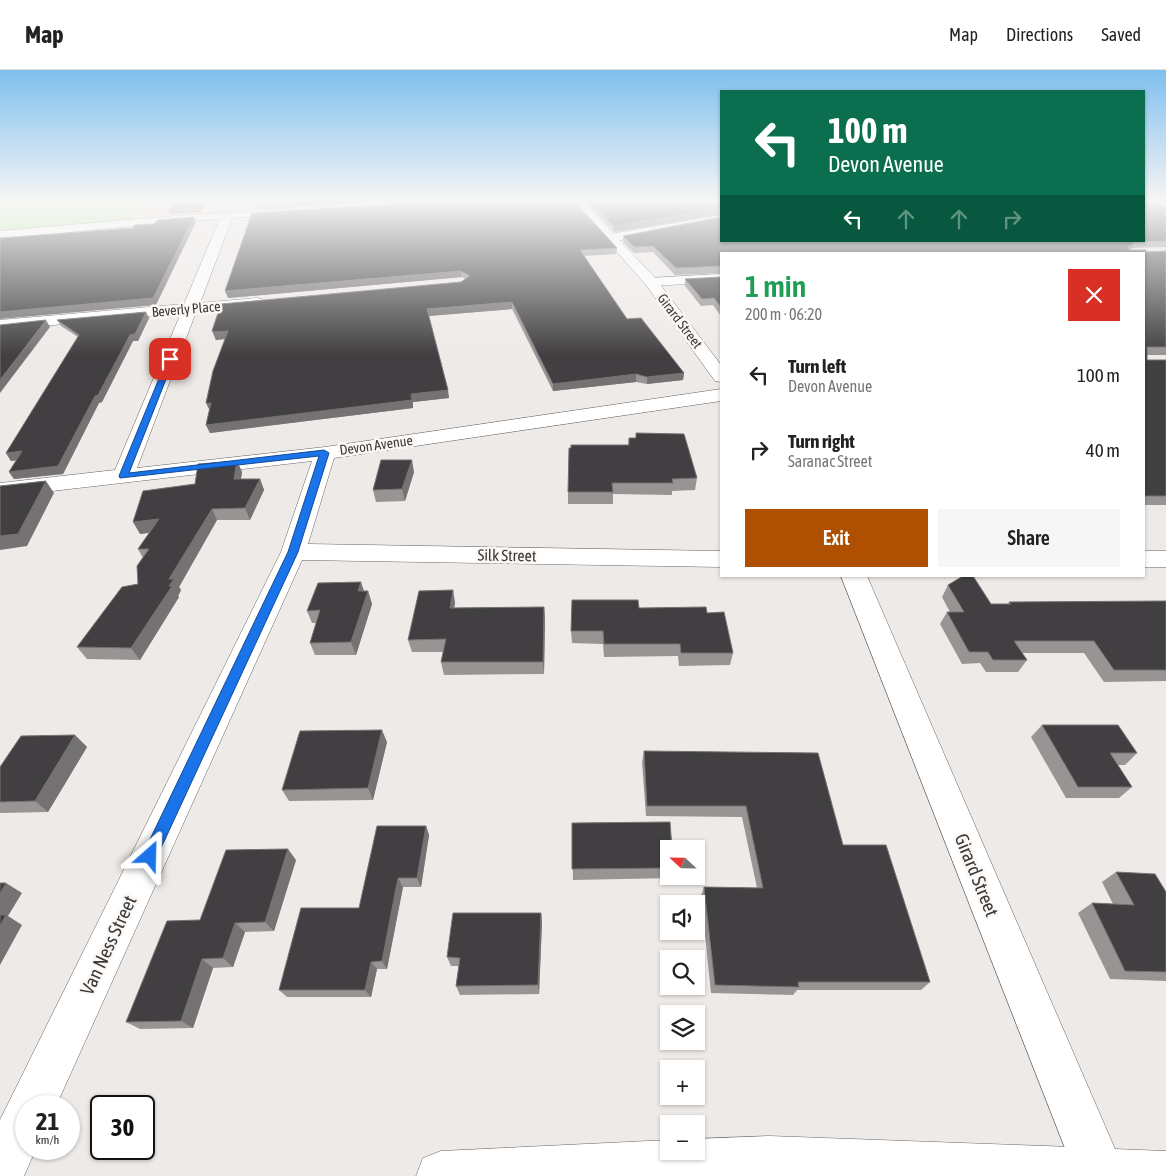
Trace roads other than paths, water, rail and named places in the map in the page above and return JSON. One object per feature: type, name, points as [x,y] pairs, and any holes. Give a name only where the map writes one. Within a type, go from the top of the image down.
[{"type":"street","points":[[123,476],[212,253]]},
{"type":"street","name":"Girard Street","points":[[624,253],[650,282],[720,374]]},
{"type":"street","points":[[650,282],[720,278]]},
{"type":"street","name":"Beverly Place","points":[[0,325],[268,301]]},
{"type":"street","name":"Devon Avenue","points":[[0,490],[324,453],[720,396]]},
{"type":"street","name":"Van Ness Street","points":[[37,1095],[293,552],[324,453]]},
{"type":"street","name":"Silk Street","points":[[293,552],[720,559]]},
{"type":"street","points":[[1145,559],[1166,559]]},
{"type":"street","name":"Girard Street","points":[[854,577],[1100,1173]]},
{"type":"street","points":[[0,1174],[15,1142]]},
{"type":"street","points":[[441,1176],[770,1168],[1100,1173],[1166,1176]]}]
